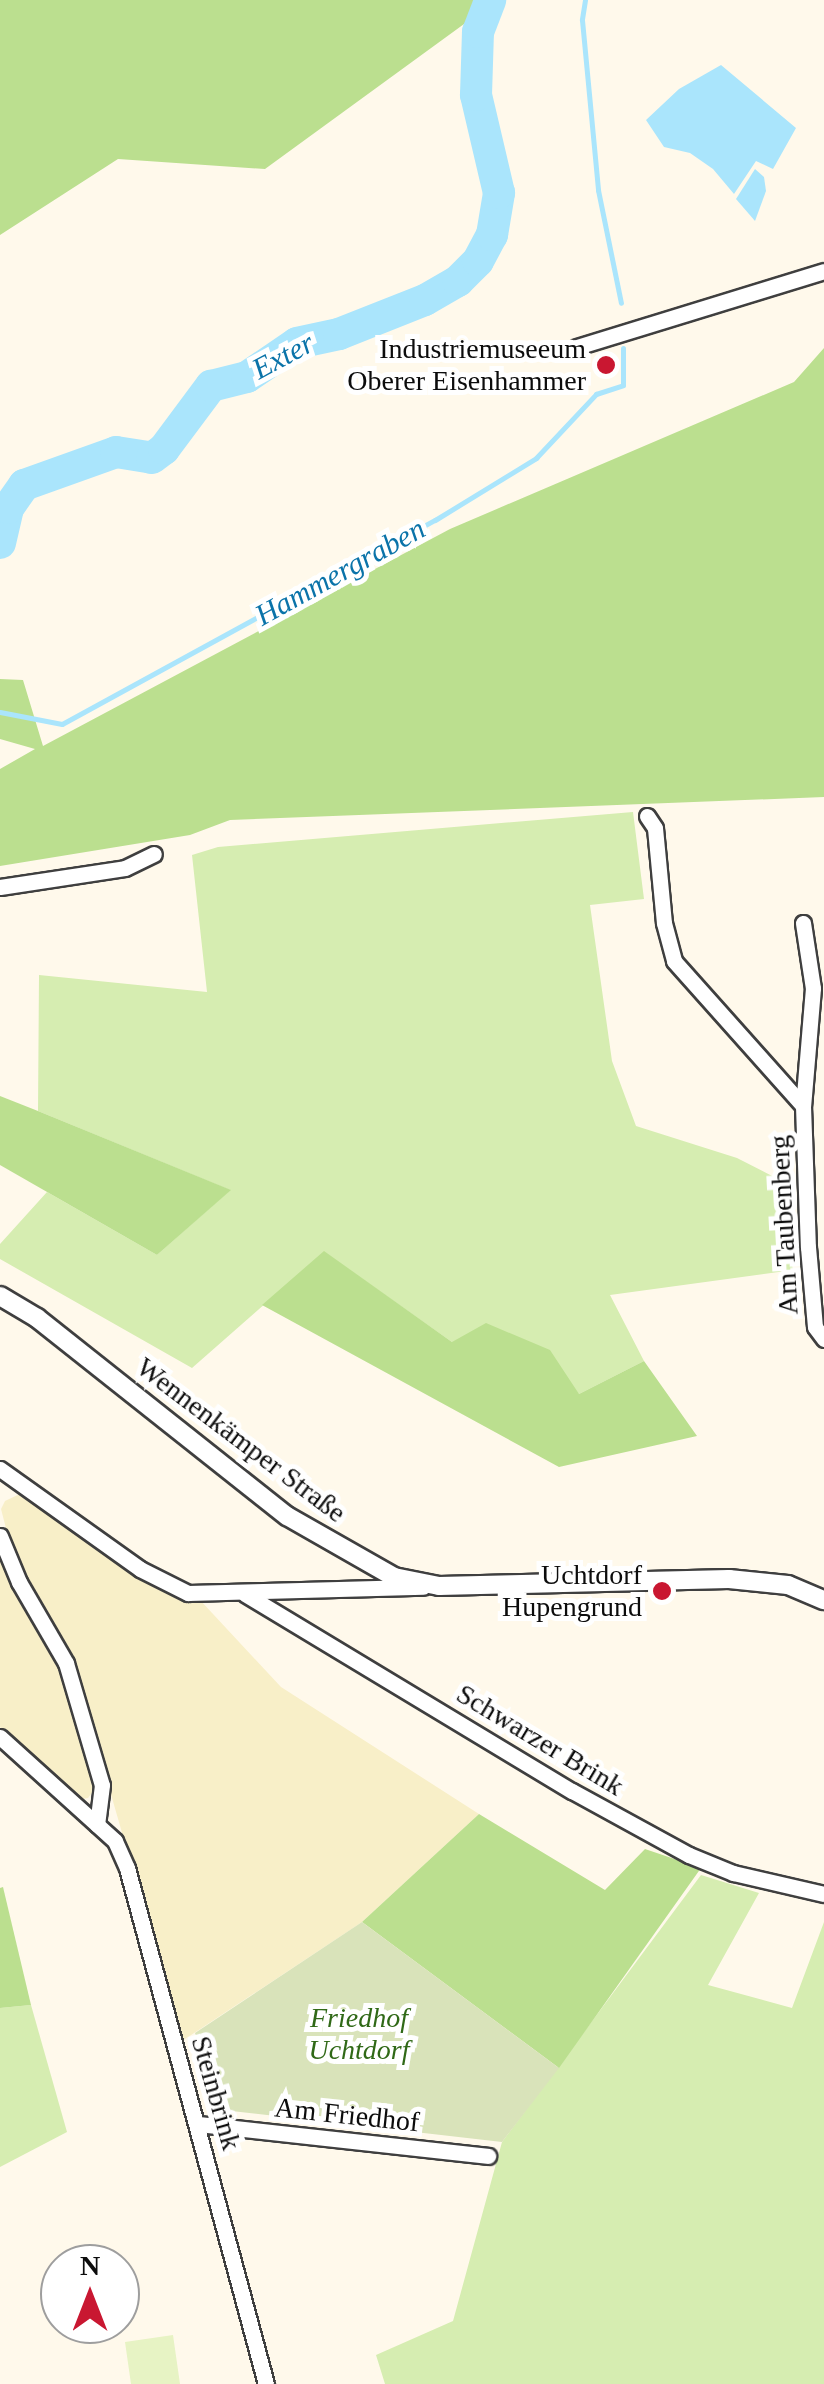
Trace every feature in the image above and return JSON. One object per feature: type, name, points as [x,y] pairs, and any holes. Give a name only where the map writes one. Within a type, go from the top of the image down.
[{"type":"street","points":[[577,347],[823,273]]},
{"type":"street","name":"Am Taubenberg","points":[[648,816],[655,828],[664,922],[674,961],[803,1106]]},
{"type":"street","points":[[0,887],[125,868],[154,854]]},
{"type":"street","name":"Am Taubenberg","points":[[803,923],[813,988],[803,1106],[811,1296],[815,1326],[824,1339]]},
{"type":"street","name":"Wennenkämper Straße","points":[[0,1296],[37,1318],[286,1516],[394,1577],[439,1586],[729,1578],[788,1585],[824,1600]]},
{"type":"street","points":[[1,1474],[48,1500],[140,1568],[188,1593],[439,1586]]},
{"type":"street","points":[[0,1536],[19,1582],[66,1663],[102,1785],[97,1825]]},
{"type":"street","name":"Schwarzer Brink","points":[[245,1594],[572,1791],[690,1855],[766,1882],[824,1894]]},
{"type":"street","name":"Steinbrink","points":[[0,1737],[115,1841],[127,1868],[200,2124],[266,2384]]},
{"type":"street","name":"Am Friedhof","points":[[200,2124],[488,2156]]},
{"type":"shaded area","points":[[22,1493],[200,1600],[281,1687],[479,1814],[362,1922],[182,2041],[89,1718],[21,1577],[8,1536],[1,1509],[5,1501]]},
{"type":"shaded area","points":[[0,1553],[64,1671],[94,1776],[94,1790],[88,1798],[82,1799],[0,1727]]},
{"type":"green space","points":[[0,0],[497,0],[265,169],[118,159],[0,235]]},
{"type":"green space","points":[[824,348],[824,797],[230,820],[190,835],[0,866],[0,769],[35,749],[0,739],[0,679],[23,680],[43,746],[450,529],[794,382]]},
{"type":"green space","points":[[633,812],[644,899],[590,905],[612,1061],[636,1126],[737,1158],[776,1178],[793,1270],[610,1295],[644,1361],[579,1394],[452,1342],[324,1252],[192,1368],[0,1259],[0,1244],[47,1192],[157,1255],[230,1190],[38,1111],[39,975],[207,992],[192,855],[218,847]]},
{"type":"green space","points":[[0,1096],[231,1190],[157,1255],[0,1165]]},
{"type":"green space","points":[[324,1251],[452,1342],[486,1323],[550,1350],[579,1394],[644,1361],[697,1436],[559,1467],[262,1305]]},
{"type":"green space","points":[[479,1814],[605,1890],[645,1849],[701,1868],[559,2068],[362,1922]]},
{"type":"green space","points":[[701,1875],[759,1893],[708,1985],[792,2008],[824,1922],[824,2384],[385,2384],[376,2355],[453,2321],[502,2142]]},
{"type":"green space","points":[[3,1887],[31,2005],[0,2008]]},
{"type":"green space","name":"Friedhof Uchtdorf","points":[[362,1922],[559,2068],[502,2142],[223,2110],[195,2033]]},
{"type":"green space","points":[[31,2005],[67,2132],[0,2167],[0,2008]]},
{"type":"green space","points":[[173,2335],[180,2384],[131,2384],[125,2344],[140,2344],[140,2340]]},
{"type":"water","points":[[721,65],[796,128],[773,169],[756,161],[734,194],[713,169],[690,153],[664,147],[646,120],[679,89]]},
{"type":"water","points":[[755,169],[764,177],[766,191],[755,221],[736,199]]},
{"type":"waterway","name":"Exter","points":[[0,543],[8,508],[24,485],[116,452],[152,458],[164,449],[211,386],[247,377],[297,343],[339,334],[425,300],[458,281],[478,261],[492,235],[499,193],[476,95],[478,32],[490,0]]},
{"type":"waterway","name":"Hammergraben","points":[[585,0],[582,20],[598,190],[621,303]]},
{"type":"waterway","name":"Hammergraben","points":[[0,712],[62,724],[435,520],[536,458],[596,394],[623,385],[623,348]]},
{"type":"place","name":"Industriemuseeum Oberer Eisenhammer","points":[[606,365]]},
{"type":"place","name":"Uchtdorf Hupengrund","points":[[662,1591]]}]
